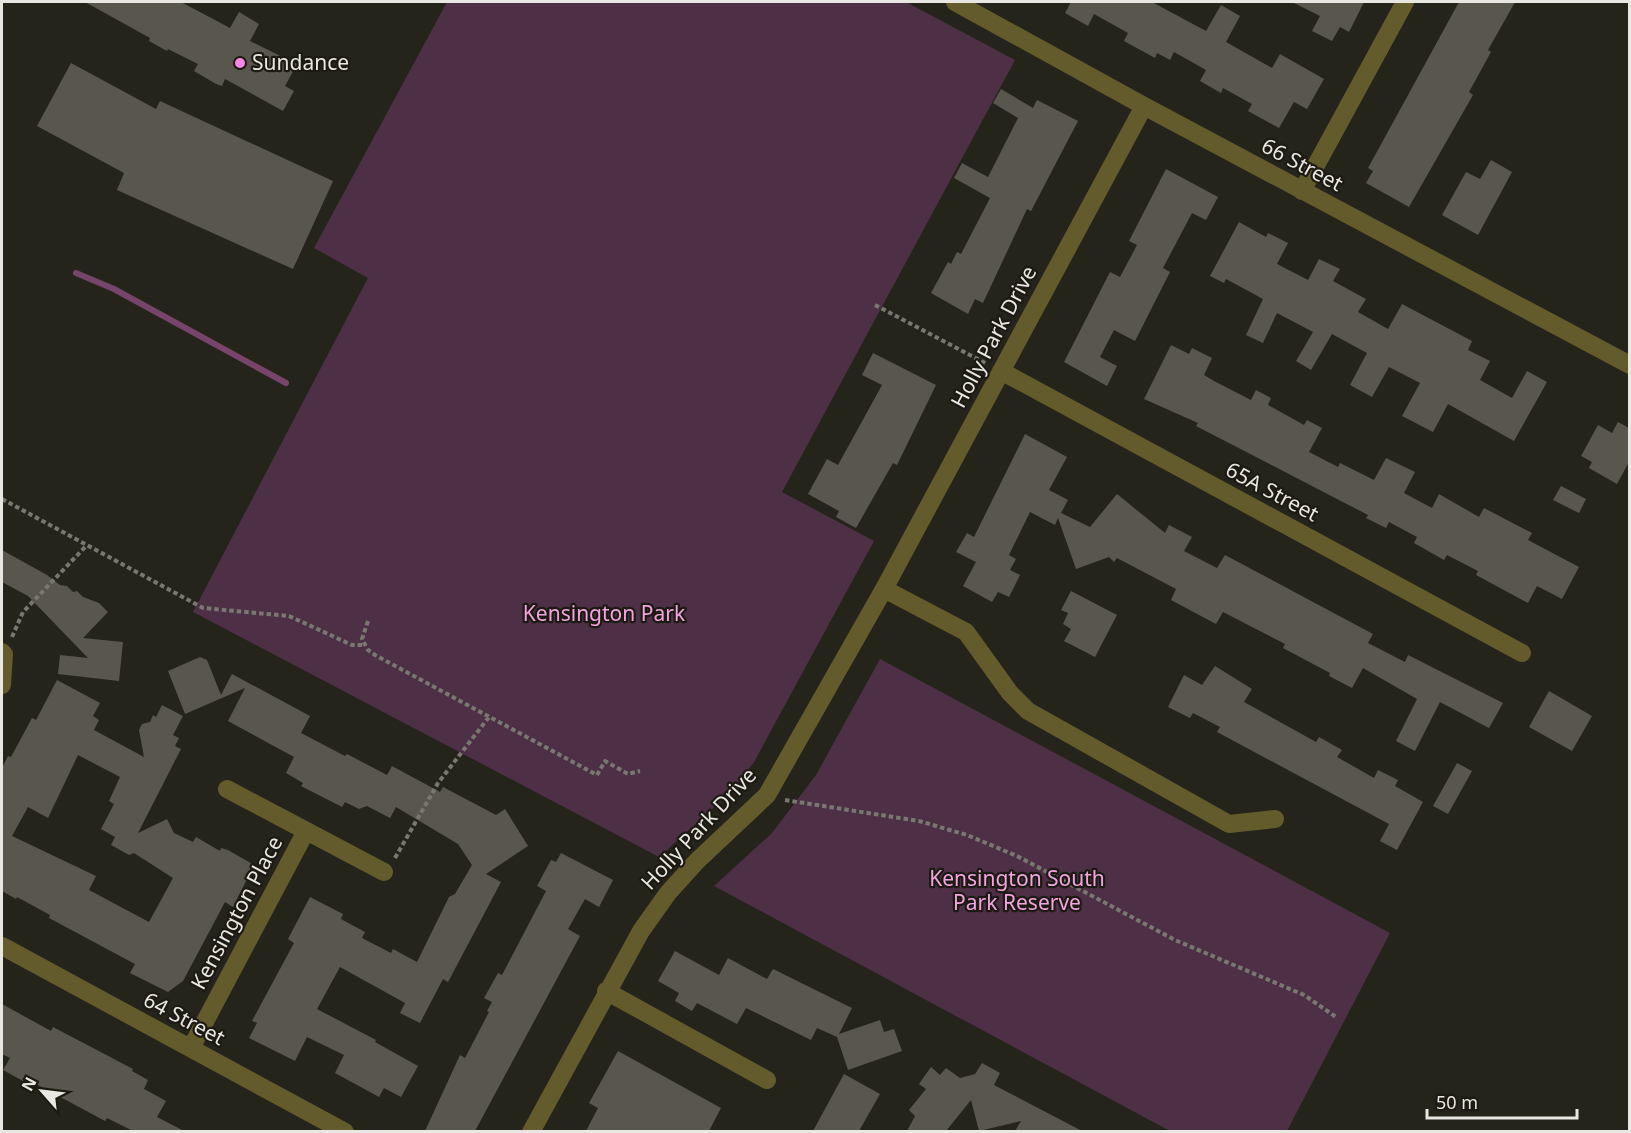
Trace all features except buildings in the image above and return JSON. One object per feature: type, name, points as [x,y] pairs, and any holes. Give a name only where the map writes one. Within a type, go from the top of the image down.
[{"type":"street","name":"66 Street","points":[[955,2],[1629,366]]},
{"type":"street","points":[[1302,191],[1405,2]]},
{"type":"street","name":"Holly Park Drive","points":[[531,1131],[641,931],[668,893],[767,795],[884,589],[1144,106]]},
{"type":"street","name":"65A Street","points":[[1001,371],[1522,653]]},
{"type":"street","points":[[884,589],[966,632],[1010,693],[1028,711],[1229,824],[1275,819]]},
{"type":"street","points":[[2,685],[3,653]]},
{"type":"street","name":"Kensington Place","points":[[227,789],[384,872]]},
{"type":"street","name":"Kensington Place","points":[[191,1048],[306,831]]},
{"type":"street","name":"64 Street","points":[[2,946],[345,1131]]},
{"type":"street","points":[[606,991],[767,1080]]},
{"type":"path","points":[[875,304],[1001,371]]},
{"type":"path","points":[[2,499],[203,608],[289,616],[352,645],[364,645]]},
{"type":"path","points":[[3,653],[23,612],[87,545]]},
{"type":"path","points":[[368,621],[362,633],[364,645],[375,655],[597,776],[605,761],[627,774],[640,771]]},
{"type":"path","points":[[384,872],[405,843],[438,783],[489,717]]},
{"type":"path","points":[[767,795],[812,806],[919,821],[967,835],[1017,856],[1175,940],[1304,995],[1336,1017]]},
{"type":"green space","name":"Kensington Park","points":[[447,2],[906,2],[1015,60],[782,492],[874,541],[754,762],[731,792],[659,857],[193,612],[368,278],[314,248]]},
{"type":"green space","name":"Kensington South Park Reserve","points":[[880,659],[1390,933],[1287,1131],[1170,1131],[714,886],[772,833],[816,775]]},
{"type":"waterway","points":[[76,273],[114,289],[286,383]]},
{"type":"place","name":"Sundance","points":[[240,63]]}]
